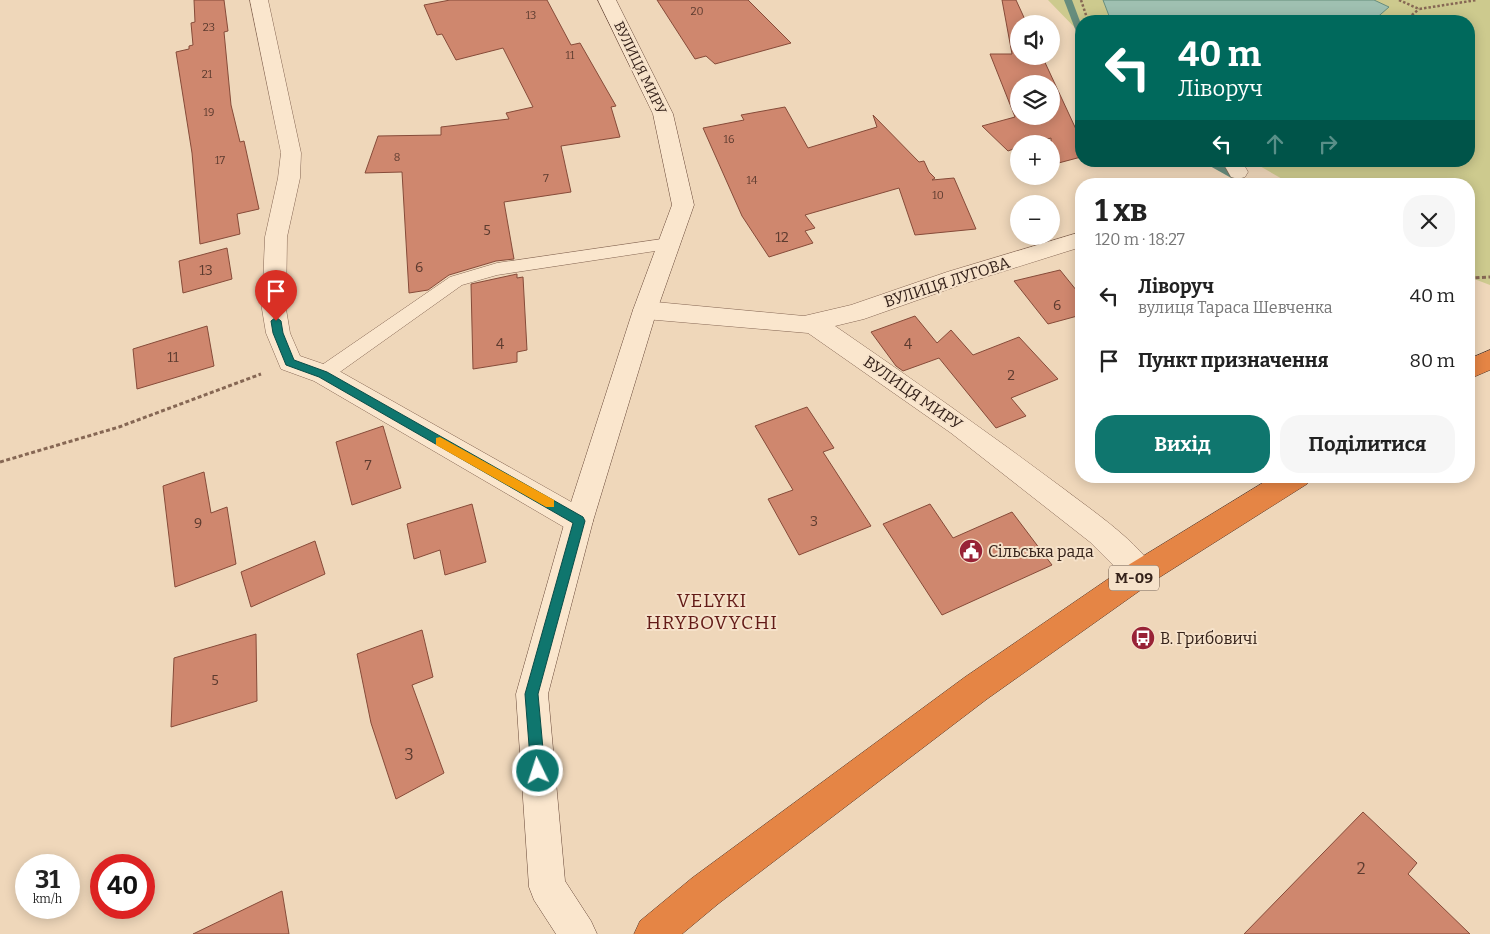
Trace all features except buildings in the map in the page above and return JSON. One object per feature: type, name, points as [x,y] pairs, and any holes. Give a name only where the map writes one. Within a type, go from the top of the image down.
[{"type":"highway","points":[[1475,367],[1490,359]]},
{"type":"highway","name":"М-09","points":[[653,934],[705,891],[976,688],[1141,573],[1286,483]]},
{"type":"street","points":[[260,0],[291,154],[289,178],[276,237],[274,309],[278,333],[290,362],[323,374],[579,521]]},
{"type":"street","name":"ВУЛИЦЯ МИРУ","points":[[578,934],[547,887],[532,694],[579,521],[645,310],[683,205],[663,114],[607,0]]},
{"type":"street","name":"ВУЛИЦЯ ЛУГОВА","points":[[812,323],[855,313],[955,278],[1075,241]]},
{"type":"street","points":[[645,310],[804,325],[812,323]]},
{"type":"street","name":"ВУЛИЦЯ МИРУ","points":[[812,323],[960,426],[1100,533],[1141,573]]},
{"type":"lane","points":[[323,374],[456,281],[497,269],[670,244]]},
{"type":"path","points":[[1081,0],[1086,15]]},
{"type":"path","points":[[1400,0],[1419,9]]},
{"type":"path","points":[[1412,15],[1419,9],[1477,0]]},
{"type":"path","points":[[1475,278],[1490,277]]},
{"type":"path","points":[[0,462],[119,427],[290,362]]},
{"type":"shaded area","points":[[1048,0],[1103,0],[1109,15],[1075,15],[1075,28]]},
{"type":"shaded area","points":[[1103,0],[1374,0],[1389,7],[1380,15],[1109,15]]},
{"type":"shaded area","points":[[1374,0],[1490,0],[1490,285],[1475,279],[1475,178],[1281,178],[1261,167],[1475,167],[1475,15],[1376,15]]},
{"type":"waterway","points":[[1068,0],[1075,18]]},
{"type":"waterway","points":[[1217,167],[1239,178]]},
{"type":"slow traffic","points":[[440,441],[550,504]]},
{"type":"place","name":"Сільська рада","points":[[971,551]]},
{"type":"place","name":"В. Грибовичі","points":[[1143,638]]},
{"type":"district","name":"VELYKI HRYBOVYCHI","points":[[712,611]]},
{"type":"route","points":[[276,321],[278,333],[290,362],[323,374],[579,521],[532,694],[538,771]]}]
